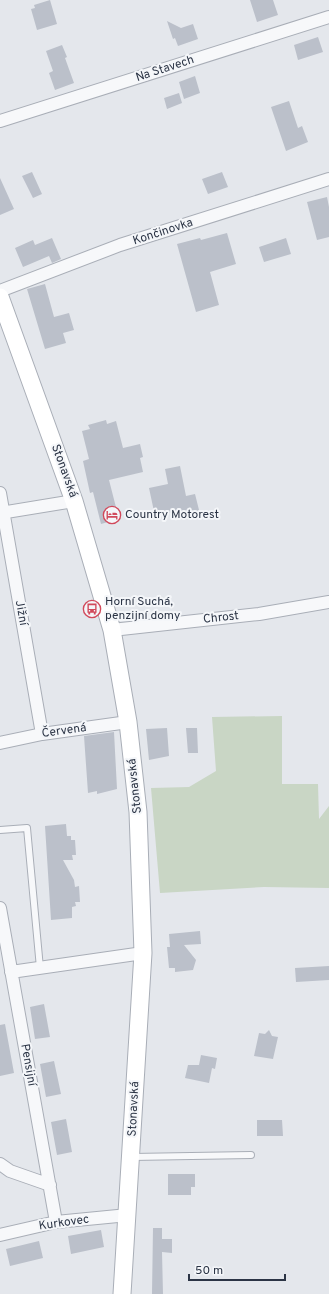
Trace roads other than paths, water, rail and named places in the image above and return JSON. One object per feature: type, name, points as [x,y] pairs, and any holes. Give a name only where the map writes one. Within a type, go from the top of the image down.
[{"type":"main road","name":"Stonavská","points":[[0,297],[74,500],[112,630],[128,722],[138,812],[142,953],[132,1157],[122,1294]]},
{"type":"street","name":"Na Stavech","points":[[0,121],[329,17]]},
{"type":"street","name":"Končinovka","points":[[0,291],[120,245],[329,179]]},
{"type":"street","name":"Jižní","points":[[0,493],[2,513],[42,734]]},
{"type":"street","points":[[2,513],[74,500]]},
{"type":"street","name":"Chrost","points":[[112,630],[259,614],[329,602]]},
{"type":"street","name":"Červená","points":[[0,742],[42,734],[128,722]]},
{"type":"street","name":"Pensijní","points":[[0,908],[2,930],[11,972],[56,1222]]},
{"type":"street","points":[[11,972],[142,953]]},
{"type":"street","points":[[0,1164],[10,1171],[50,1185]]},
{"type":"street","name":"Kurkovec","points":[[0,1235],[56,1222],[128,1215]]},
{"type":"lane","points":[[0,830],[27,828],[40,968]]},
{"type":"lane","points":[[132,1157],[251,1155]]},
{"type":"place","name":"Country Motorest","points":[[112,515]]},
{"type":"place","name":"Horní Suchá, penzijní domy","points":[[92,609]]}]
